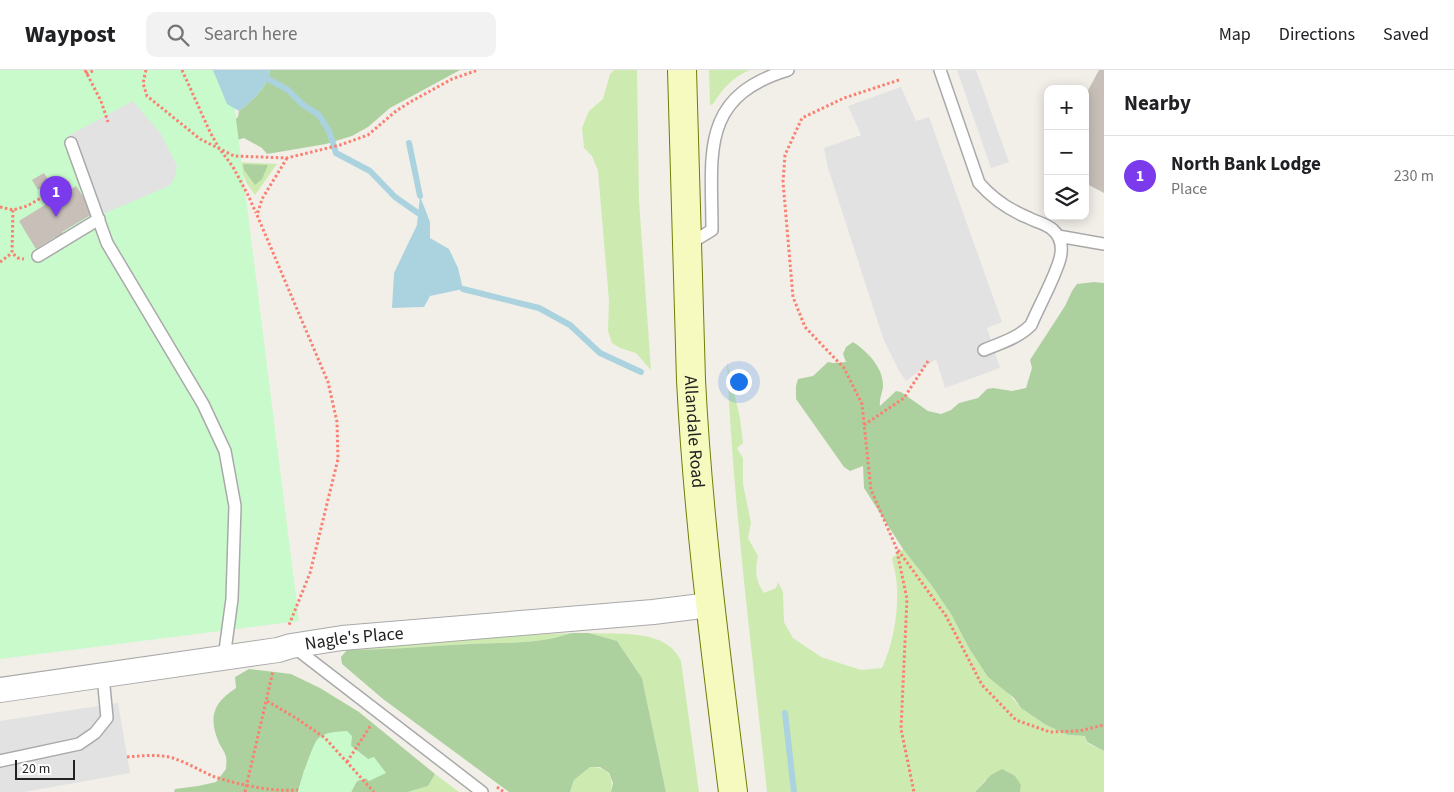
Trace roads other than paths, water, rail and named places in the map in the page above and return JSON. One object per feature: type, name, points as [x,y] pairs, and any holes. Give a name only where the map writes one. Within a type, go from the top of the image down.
[{"type":"main road","name":"Allandale Road","points":[[682,70],[693,419],[710,605],[733,792]]},
{"type":"street","name":"Nagle's Place","points":[[0,690],[224,658],[342,638],[653,612],[710,605]]},
{"type":"lane","points":[[688,245],[712,230],[712,147],[716,128],[730,104],[743,91],[758,81],[788,70]]},
{"type":"lane","points":[[940,70],[979,183],[998,202],[1052,228],[1058,236],[1062,247],[1060,261],[1031,325],[1024,333],[984,350]]},
{"type":"lane","points":[[72,143],[107,242],[203,404],[225,451],[235,506],[232,599],[224,658]]},
{"type":"lane","points":[[38,256],[99,219]]},
{"type":"lane","points":[[1058,236],[1104,244]]},
{"type":"lane","points":[[285,648],[330,674],[482,792]]},
{"type":"lane","points":[[0,761],[78,744],[95,733],[107,718],[103,676]]},
{"type":"water","points":[[213,70],[270,70],[266,83],[254,98],[239,111],[227,104]]},
{"type":"water","points":[[420,196],[430,222],[430,238],[449,249],[458,268],[463,289],[430,296],[424,307],[392,308],[394,273],[417,225]]},
{"type":"waterway","points":[[268,79],[288,90],[302,104],[319,115],[329,131],[336,153],[370,171],[395,197],[418,213]]},
{"type":"waterway","points":[[409,143],[420,196]]},
{"type":"waterway","points":[[463,289],[539,308],[570,325],[600,353],[641,372]]},
{"type":"waterway","points":[[785,713],[794,792]]},
{"type":"place","name":"North Bank Lodge","points":[[56,217]]}]
